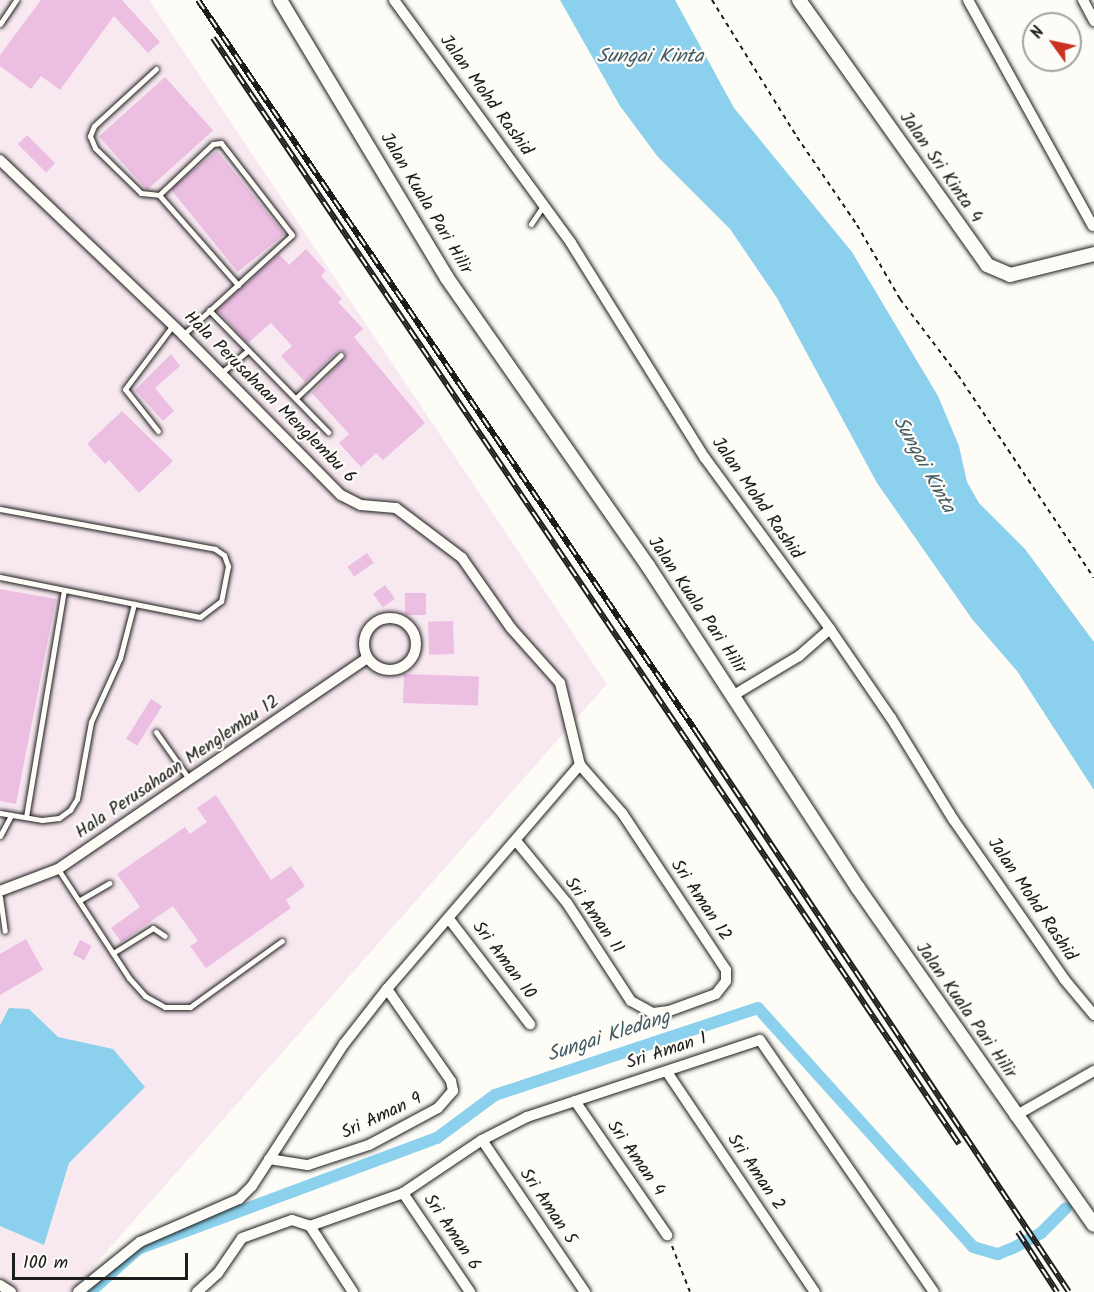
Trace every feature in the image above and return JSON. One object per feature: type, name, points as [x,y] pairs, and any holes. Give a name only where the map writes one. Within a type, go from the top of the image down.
[{"type":"street","name":"Jalan Kuala Pari Hilir","points":[[280,0],[447,278],[734,695],[846,869],[1015,1116],[1094,1225]]},
{"type":"street","name":"Jalan Mohd Rashid","points":[[394,0],[544,204],[622,321],[705,458],[830,629],[891,718],[953,819],[1064,979],[1094,1016]]},
{"type":"street","name":"Jalan Sri Kinta 4","points":[[799,0],[987,265],[1010,275],[1094,254]]},
{"type":"street","points":[[968,0],[1093,226]]},
{"type":"street","points":[[1083,0],[1094,21]]},
{"type":"street","name":"Hala Perusahaan Menglembu 6","points":[[0,160],[173,325],[341,495],[361,505],[396,508],[462,558],[512,628],[560,683],[580,765]]},
{"type":"street","points":[[389,617],[402,620],[412,630],[415,650],[404,667],[384,669],[367,658],[363,645],[366,632],[376,621],[389,617]]},
{"type":"street","points":[[734,695],[799,656],[830,629]]},
{"type":"street","name":"Hala Perusahaan Menglembu 12","points":[[0,891],[58,869],[367,658]]},
{"type":"street","points":[[78,1292],[140,1242],[239,1199],[269,1160],[344,1044],[387,989],[517,842],[580,765]]},
{"type":"street","name":"Sri Aman 12","points":[[580,765],[622,813],[726,970],[726,981],[716,994],[669,1011],[653,1013],[640,1008]]},
{"type":"street","name":"Sri Aman 11","points":[[517,842],[567,903],[631,1001],[640,1008]]},
{"type":"street","name":"Sri Aman 10","points":[[449,919],[530,1024]]},
{"type":"street","name":"Sri Aman 9","points":[[269,1160],[308,1166],[369,1145],[438,1108],[453,1091],[451,1081],[387,989]]},
{"type":"street","name":"Sri Aman 1","points":[[310,1226],[404,1192],[482,1140],[527,1117],[668,1072],[753,1040],[767,1046],[934,1292]]},
{"type":"street","points":[[1015,1116],[1094,1071]]},
{"type":"street","name":"Sri Aman 2","points":[[668,1072],[815,1292]]},
{"type":"street","name":"Sri Aman 4","points":[[575,1101],[667,1235]]},
{"type":"street","name":"Sri Aman 5","points":[[482,1140],[585,1292]]},
{"type":"street","name":"Sri Aman 6","points":[[404,1192],[471,1292]]},
{"type":"street","points":[[197,1292],[218,1273],[242,1238],[292,1220],[310,1226],[353,1292]]},
{"type":"street","points":[[0,1285],[11,1292]]},
{"type":"lane","points":[[0,24],[16,0]]},
{"type":"lane","points":[[156,69],[94,126],[90,136],[95,148],[127,183],[141,193],[159,195],[238,285]]},
{"type":"lane","points":[[159,195],[213,144],[221,143],[229,149],[292,236],[183,335]]},
{"type":"lane","points":[[531,224],[544,204]]},
{"type":"lane","points":[[209,309],[328,432]]},
{"type":"lane","points":[[158,431],[125,389],[173,325]]},
{"type":"lane","points":[[221,373],[248,350]]},
{"type":"lane","points":[[296,398],[342,355]]},
{"type":"lane","points":[[0,509],[215,549],[224,555],[228,566],[221,601],[210,613],[200,617],[0,577]]},
{"type":"lane","points":[[26,817],[64,590]]},
{"type":"lane","points":[[0,813],[59,818],[70,810],[77,799],[91,722],[120,658],[134,604]]},
{"type":"lane","points":[[156,732],[190,780]]},
{"type":"lane","points":[[0,836],[11,815]]},
{"type":"lane","points":[[58,869],[145,996],[165,1006],[190,1007],[282,941]]},
{"type":"lane","points":[[80,900],[109,883]]},
{"type":"lane","points":[[0,897],[5,931]]},
{"type":"lane","points":[[113,952],[153,928],[165,936]]},
{"type":"path","points":[[712,0],[796,137],[857,225],[900,299],[958,375],[1094,578]]},
{"type":"path","points":[[667,1235],[690,1292]]},
{"type":"shaded area","points":[[0,0],[149,0],[607,684],[71,1292],[0,1292]]},
{"type":"water","name":"Sungai Kinta","points":[[560,0],[675,0],[734,108],[852,252],[938,396],[959,446],[967,482],[979,503],[1025,549],[1094,642],[1094,790],[1017,671],[972,619],[877,483],[777,298],[730,229],[658,157],[620,106]]},
{"type":"water","points":[[9,1008],[29,1009],[58,1037],[113,1049],[145,1087],[69,1163],[44,1245],[0,1226],[0,1025]]},
{"type":"building","points":[[41,0],[122,0],[160,42],[148,53],[114,16],[60,90],[41,76],[31,89],[0,66],[0,55]]},
{"type":"building","points":[[165,77],[213,131],[147,190],[99,137]]},
{"type":"building","points":[[27,135],[55,163],[46,172],[18,144]]},
{"type":"building","points":[[217,151],[284,234],[238,272],[170,189]]},
{"type":"building","points":[[306,249],[326,271],[321,276],[342,299],[338,302],[363,329],[354,337],[425,423],[383,460],[376,453],[361,467],[339,443],[349,434],[312,393],[344,359],[345,352],[338,351],[305,382],[281,356],[292,346],[271,323],[248,343],[217,310],[279,254],[289,265]]},
{"type":"building","points":[[171,354],[180,366],[155,388],[174,411],[163,421],[135,390]]},
{"type":"building","points":[[122,411],[173,461],[139,493],[109,460],[105,464],[87,444]]},
{"type":"building","points":[[367,553],[374,563],[354,577],[347,567]]},
{"type":"building","points":[[385,585],[395,599],[383,608],[373,594]]},
{"type":"building","points":[[0,589],[56,599],[16,804],[0,801]]},
{"type":"building","points":[[405,593],[426,593],[426,615],[405,615]]},
{"type":"building","points":[[453,621],[454,654],[429,655],[428,622]]},
{"type":"building","points":[[404,674],[479,677],[478,706],[403,703]]},
{"type":"building","points":[[151,699],[162,706],[137,746],[126,739]]},
{"type":"building","points":[[216,795],[271,880],[291,866],[305,886],[286,900],[291,908],[206,968],[190,946],[198,941],[173,906],[121,942],[111,928],[140,907],[117,874],[185,827],[190,834],[207,822],[197,808]]},
{"type":"building","points":[[26,939],[43,970],[0,995],[0,954]]},
{"type":"building","points":[[80,940],[92,946],[84,960],[73,954]]},
{"type":"waterway","name":"Sungai Kledang","points":[[90,1292],[138,1249],[437,1138],[495,1095],[758,1008],[973,1247],[998,1254],[1013,1248],[1041,1233],[1066,1208]]},
{"type":"railway","points":[[198,0],[697,733],[1069,1292]]},
{"type":"railway","points":[[213,38],[959,1144]]},
{"type":"railway","points":[[1018,1232],[1057,1292]]}]
